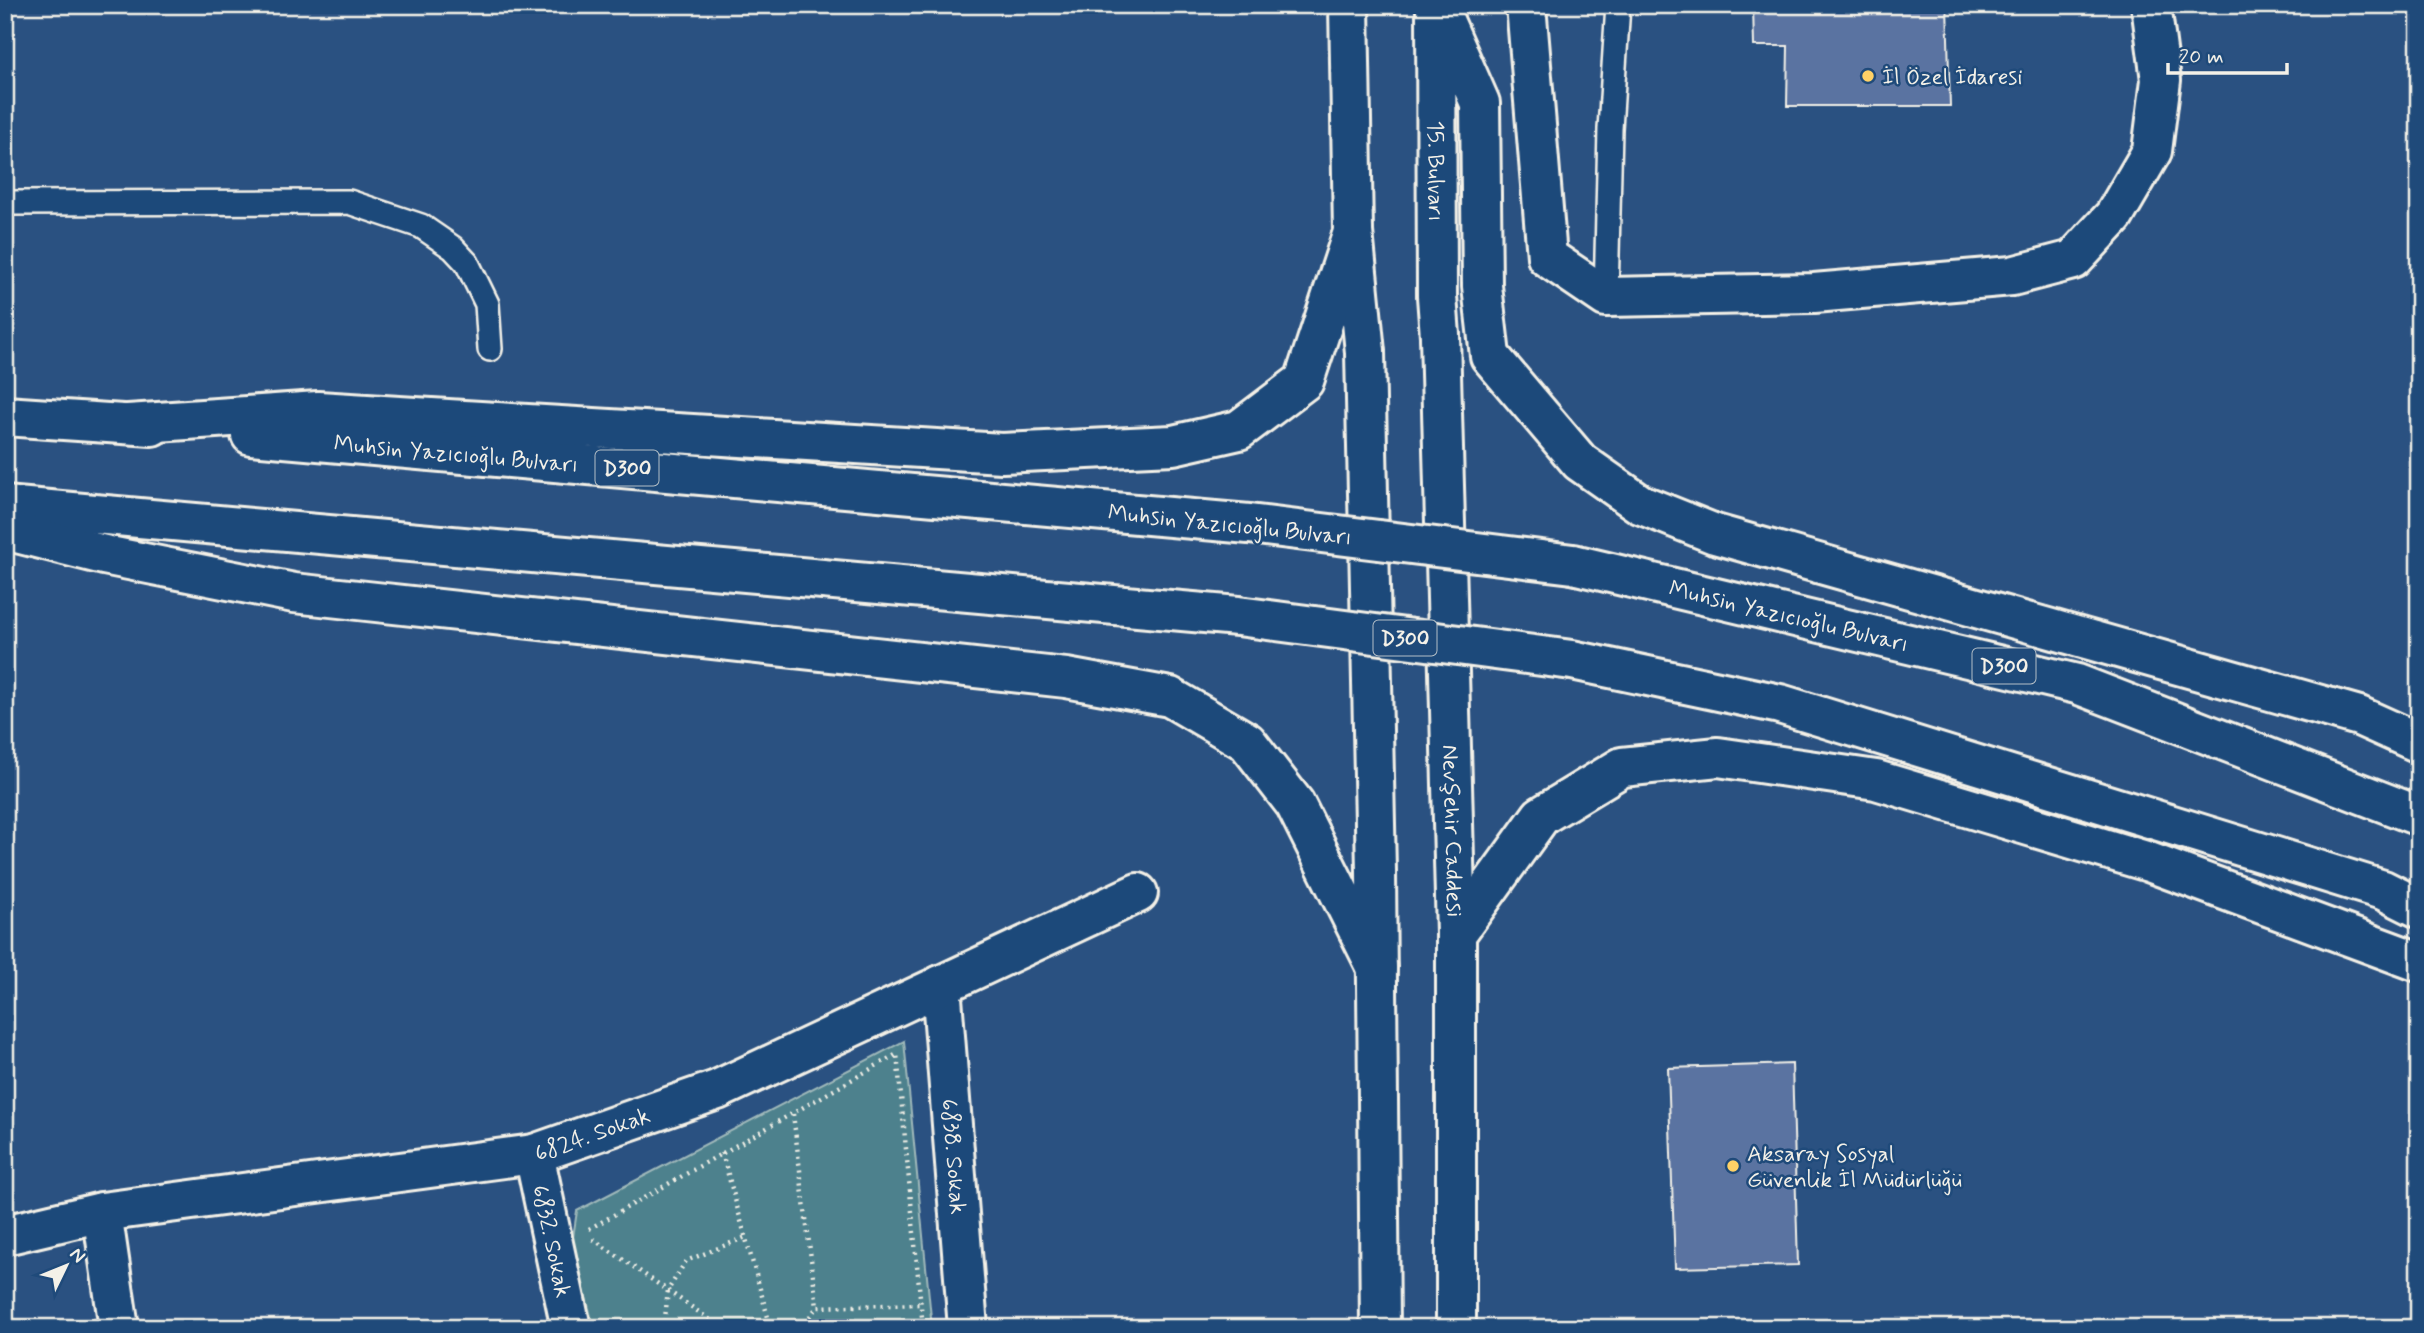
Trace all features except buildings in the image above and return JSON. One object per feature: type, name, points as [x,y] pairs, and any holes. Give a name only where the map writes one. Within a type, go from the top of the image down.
[{"type":"main road","points":[[1349,5],[1353,232],[1365,352],[1377,968],[1380,1328]]},
{"type":"main road","points":[[1437,5],[1480,103],[1482,286],[1490,356],[1580,462],[1640,504],[1715,534],[2359,716],[2419,743]]},
{"type":"main road","name":"15. Bulvarı","points":[[1437,5],[1437,296],[1440,336]]},
{"type":"main road","points":[[1526,5],[1546,257],[1606,297],[1827,292],[2012,276],[2073,260],[2114,216],[2152,151],[2161,80],[2151,5]]},
{"type":"main road","points":[[128,424],[318,411],[1002,453],[1173,445],[1239,430],[1304,382],[1353,232]]},
{"type":"main road","name":"Nevşehir Caddesi","points":[[1440,336],[1456,934],[1456,1328]]},
{"type":"main road","name":"Muhsin Yazıcıoğlu Bulvarı","points":[[5,416],[128,424],[1249,524],[1573,564],[2077,684],[2419,816]]},
{"type":"main road","name":"D300","points":[[5,506],[1238,616],[1572,660],[1780,704],[2383,890],[2419,908]]},
{"type":"main road","points":[[5,530],[104,555],[294,593],[1066,678],[1170,697],[1247,742],[1295,804],[1377,968]]},
{"type":"main road","points":[[1456,934],[1541,816],[1622,767],[1718,757],[1876,780],[2149,862],[2419,962]]},
{"type":"main road","name":"6824. Sokak","points":[[5,1235],[102,1212],[534,1154],[717,1090],[1138,893]]},
{"type":"main road","name":"6838. Sokak","points":[[941,985],[968,1328]]},
{"type":"main road","name":"6832. Sokak","points":[[534,1154],[571,1328]]},
{"type":"main road","points":[[102,1212],[119,1328]]},
{"type":"lane","points":[[1606,297],[1610,129],[1618,5]]},
{"type":"lane","points":[[5,203],[349,202],[421,226],[453,248],[467,263],[487,303],[490,349]]},
{"type":"path","points":[[722,1328],[583,1232],[897,1054],[923,1328]]},
{"type":"path","points":[[793,1114],[817,1307],[801,1328]]},
{"type":"path","points":[[722,1153],[771,1328]]},
{"type":"path","points":[[664,1328],[668,1290],[686,1261],[746,1237]]},
{"type":"path","points":[[817,1307],[921,1304]]},
{"type":"green space","points":[[904,1041],[932,1328],[594,1328],[572,1244],[577,1211]]},
{"type":"place","name":"İl Özel İdaresi","points":[[1868,76]]},
{"type":"place","name":"Aksaray Sosyal Güvenlik İl Müdürlüğü","points":[[1733,1166]]}]
